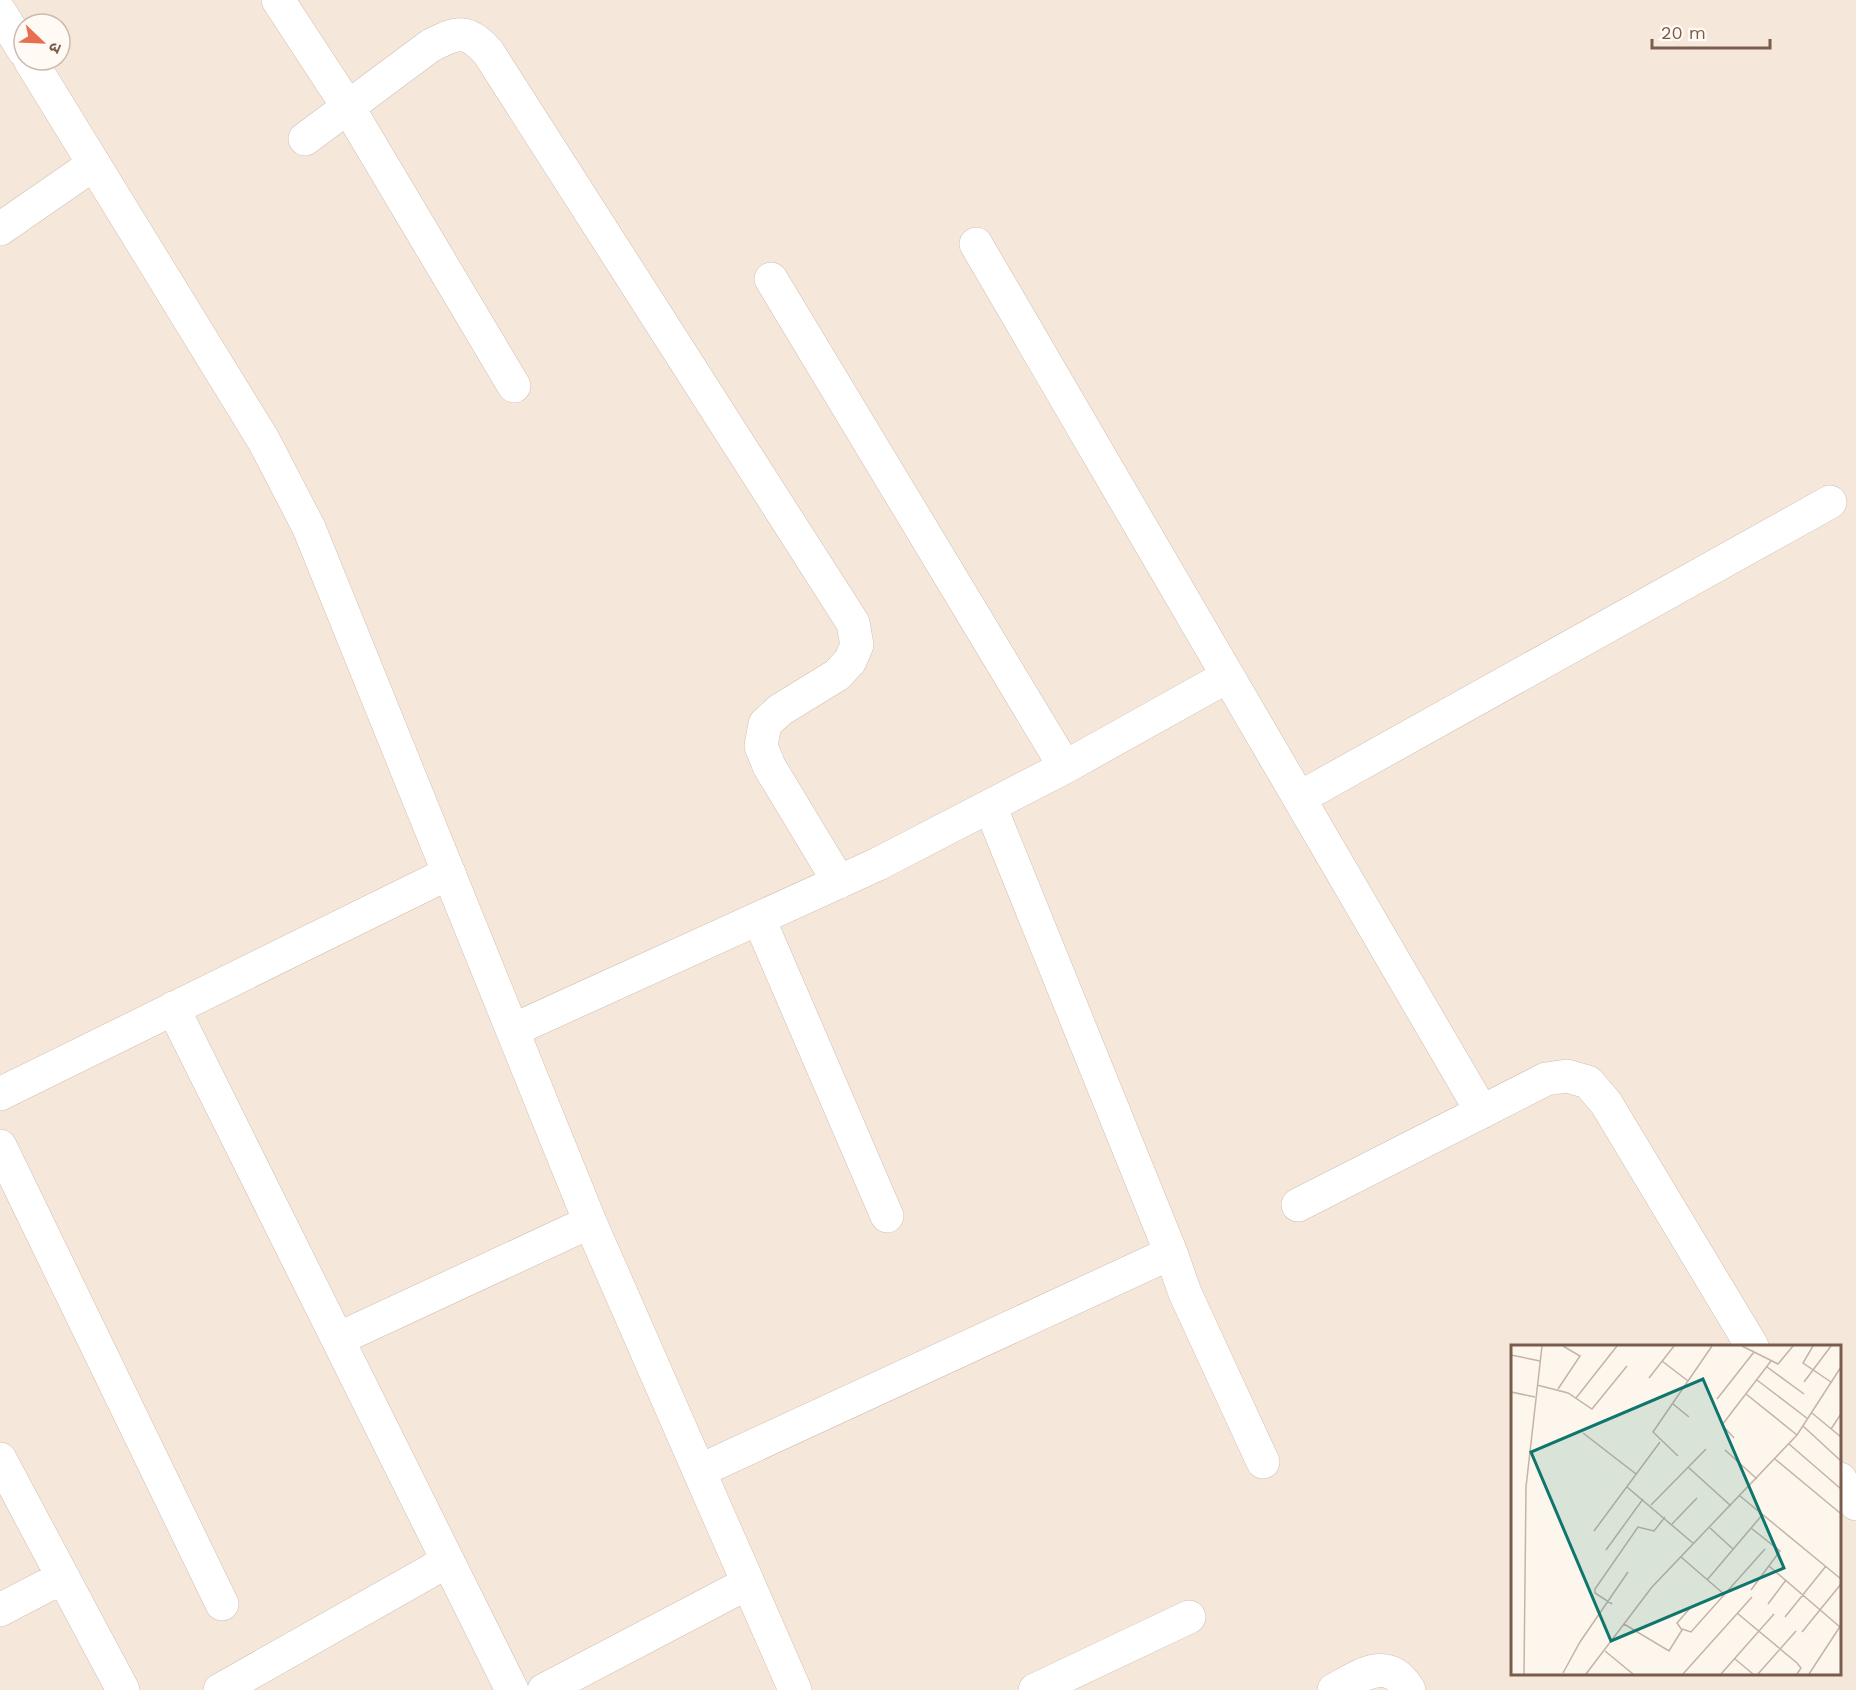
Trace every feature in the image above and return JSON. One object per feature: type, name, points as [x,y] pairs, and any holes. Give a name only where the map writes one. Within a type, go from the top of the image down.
[{"type":"street","points":[[278,0],[348,107],[514,386]]},
{"type":"street","points":[[0,12],[12,32]]},
{"type":"street","points":[[305,139],[430,46],[452,35],[464,35],[476,39],[488,52],[853,622],[857,645],[850,661],[837,675],[780,710],[765,724],[761,746],[769,766],[840,882]]},
{"type":"street","points":[[37,72],[264,441],[312,537],[590,1222],[795,1690]]},
{"type":"street","points":[[0,229],[94,164]]},
{"type":"street","points":[[976,244],[1482,1112]]},
{"type":"street","points":[[771,279],[1065,767]]},
{"type":"street","points":[[1299,798],[1830,502]]},
{"type":"street","points":[[513,1030],[878,864],[1065,767],[1228,676]]},
{"type":"street","points":[[990,806],[1171,1253],[1185,1293],[1263,1462]]},
{"type":"street","points":[[0,1094],[449,873]]},
{"type":"street","points":[[759,919],[887,1216]]},
{"type":"street","points":[[173,1008],[512,1690]]},
{"type":"street","points":[[1298,1205],[1546,1079],[1567,1076],[1588,1082],[1606,1103],[1751,1345]]},
{"type":"street","points":[[0,1146],[222,1604]]},
{"type":"street","points":[[338,1339],[590,1222]]},
{"type":"street","points":[[699,1471],[1171,1253]]},
{"type":"street","points":[[0,1459],[123,1690]]},
{"type":"street","points":[[1841,1482],[1856,1504]]},
{"type":"street","points":[[220,1690],[448,1560]]},
{"type":"street","points":[[0,1610],[63,1576]]},
{"type":"street","points":[[544,1690],[748,1583]]},
{"type":"street","points":[[1035,1690],[1189,1617]]},
{"type":"street","points":[[1334,1690],[1361,1675],[1377,1670],[1392,1671],[1405,1682],[1409,1690]]},
{"type":"shaded area","points":[[0,0],[1856,0],[1856,1690],[0,1690]]}]
